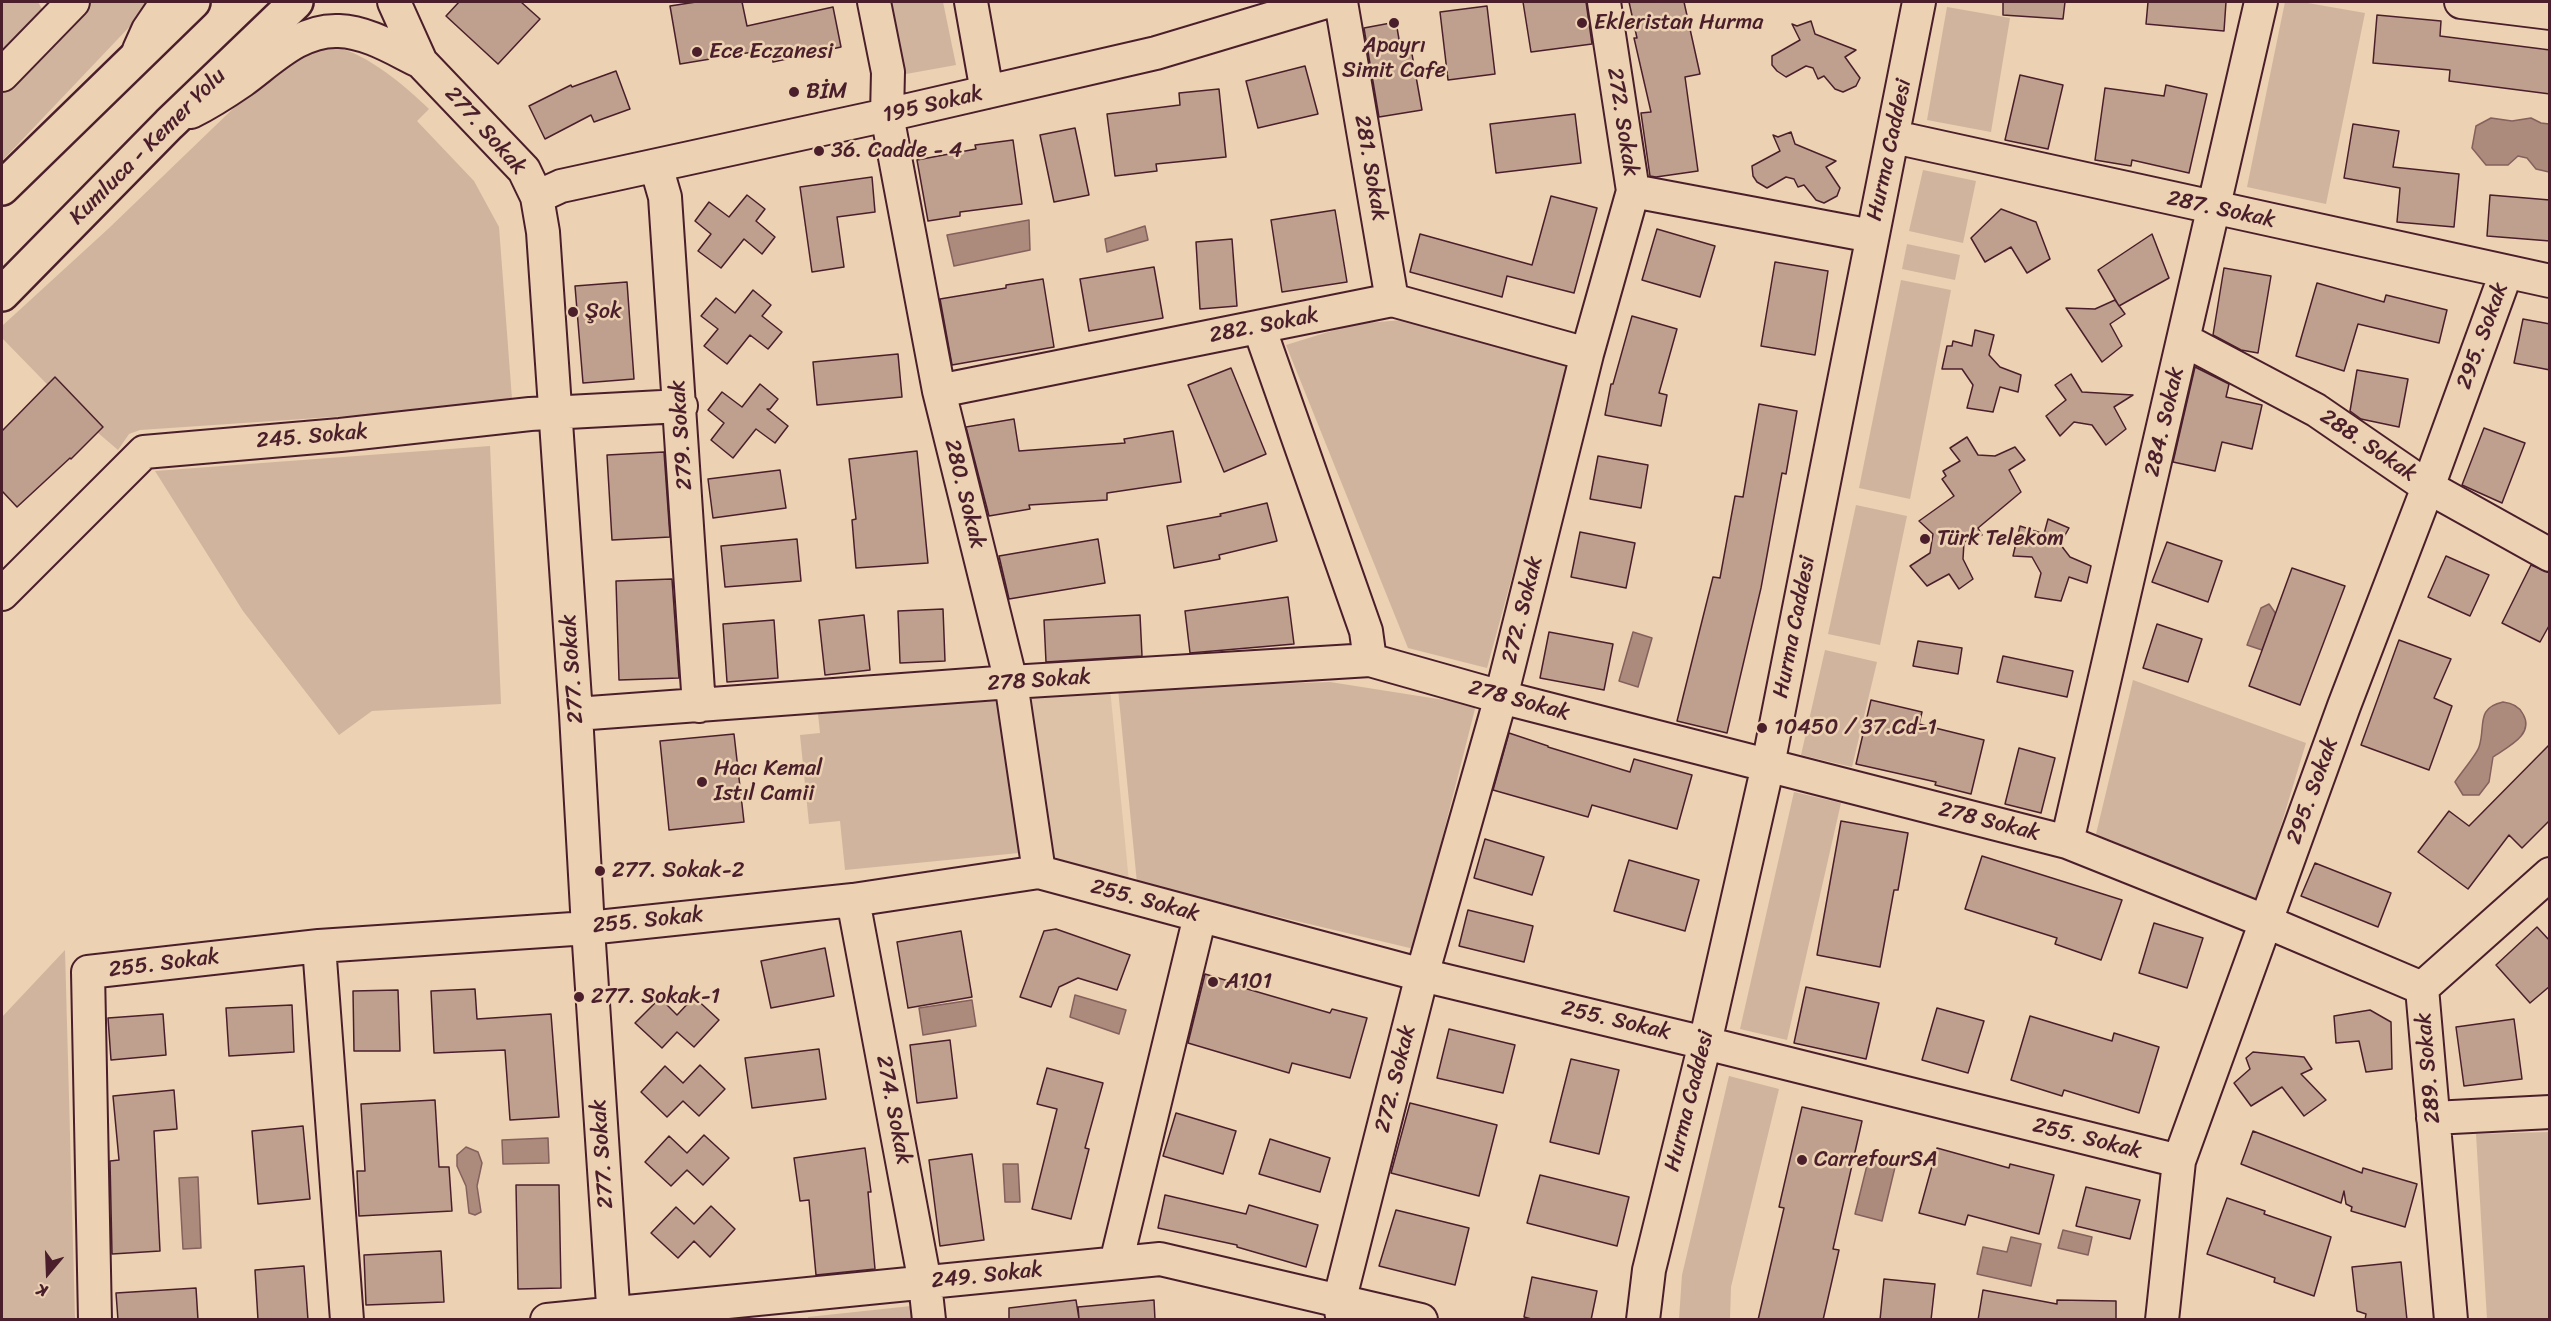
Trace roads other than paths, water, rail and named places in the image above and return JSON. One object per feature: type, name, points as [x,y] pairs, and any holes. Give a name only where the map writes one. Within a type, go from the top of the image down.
[{"type":"highway","points":[[2,188],[193,2]]},
{"type":"highway","name":"Kumluca - Kemer Yolu","points":[[2,294],[169,124],[296,2]]},
{"type":"street","points":[[2,75],[73,2]]},
{"type":"street","points":[[136,56],[148,30],[167,2]]},
{"type":"street","name":"280. Sokak","points":[[874,2],[888,72],[888,115],[939,391],[1011,682],[1039,872]]},
{"type":"street","points":[[971,2],[987,92]]},
{"type":"street","name":"195 Sokak","points":[[537,197],[561,186],[888,115],[1156,53],[1326,2]]},
{"type":"street","name":"281. Sokak","points":[[1341,2],[1392,300]]},
{"type":"street","name":"272. Sokak","points":[[1341,1311],[1422,975],[1501,697],[1587,354],[1633,191],[1604,2]]},
{"type":"street","name":"Hurma Caddesi","points":[[1643,1320],[1649,1270],[1705,1043],[1768,765],[1920,2]]},
{"type":"street","name":"284. Sokak","points":[[2067,842],[2261,2]]},
{"type":"street","points":[[2461,2],[2535,8]]},
{"type":"street","points":[[406,8],[421,62]]},
{"type":"street","points":[[169,124],[213,101],[285,48],[311,36],[338,31],[362,35],[421,62]]},
{"type":"street","name":"277. Sokak","points":[[421,62],[524,170],[537,197],[543,232],[614,1316]]},
{"type":"street","name":"287. Sokak","points":[[1894,137],[2550,281]]},
{"type":"street","name":"279. Sokak","points":[[656,166],[665,197],[681,406],[699,706]]},
{"type":"street","points":[[1633,191],[1872,236]]},
{"type":"street","name":"295. Sokak","points":[[2163,1320],[2179,1161],[2344,706],[2428,487],[2506,273]]},
{"type":"street","name":"282. Sokak","points":[[939,391],[1392,300],[1587,354]]},
{"type":"street","points":[[1258,327],[1366,631],[1370,660]]},
{"type":"street","name":"288. Sokak","points":[[2184,340],[2316,410],[2428,487],[2550,555]]},
{"type":"street","name":"245. Sokak","points":[[2,594],[144,452],[556,413],[681,406]]},
{"type":"street","name":"278 Sokak","points":[[576,714],[1011,682],[1370,660],[1501,697],[2067,842],[2267,922],[2422,988]]},
{"type":"street","name":"255. Sokak","points":[[95,1320],[88,972],[319,946],[588,928],[854,900],[1039,872],[1422,975],[2179,1161]]},
{"type":"street","name":"289. Sokak","points":[[2451,1320],[2422,988],[2550,874]]},
{"type":"street","name":"274. Sokak","points":[[854,900],[926,1283],[929,1320]]},
{"type":"street","points":[[1116,1263],[1200,916]]},
{"type":"street","points":[[319,946],[347,1320]]},
{"type":"street","points":[[2433,1118],[2550,1112]]},
{"type":"street","name":"249. Sokak","points":[[547,1320],[614,1316],[1160,1258],[1341,1311],[1421,1320]]},
{"type":"place","name":"Apayrı Simit Cafe","points":[[1394,23]]},
{"type":"place","name":"Ekleristan Hurma","points":[[1582,23]]},
{"type":"place","name":"Ece Eczanesi","points":[[697,52]]},
{"type":"place","name":"BİM","points":[[794,92]]},
{"type":"place","name":"36. Cadde - 4","points":[[819,151]]},
{"type":"place","name":"Şok","points":[[573,312]]},
{"type":"place","name":"Türk Telekom","points":[[1925,539]]},
{"type":"place","name":"10450 / 37.Cd-1","points":[[1762,728]]},
{"type":"place","name":"Hacı Kemal Istıl Camii","points":[[702,782]]},
{"type":"place","name":"277. Sokak-2","points":[[600,871]]},
{"type":"place","name":"A101","points":[[1213,982]]},
{"type":"place","name":"277. Sokak-1","points":[[579,997]]},
{"type":"place","name":"CarrefourSA","points":[[1802,1160]]}]
